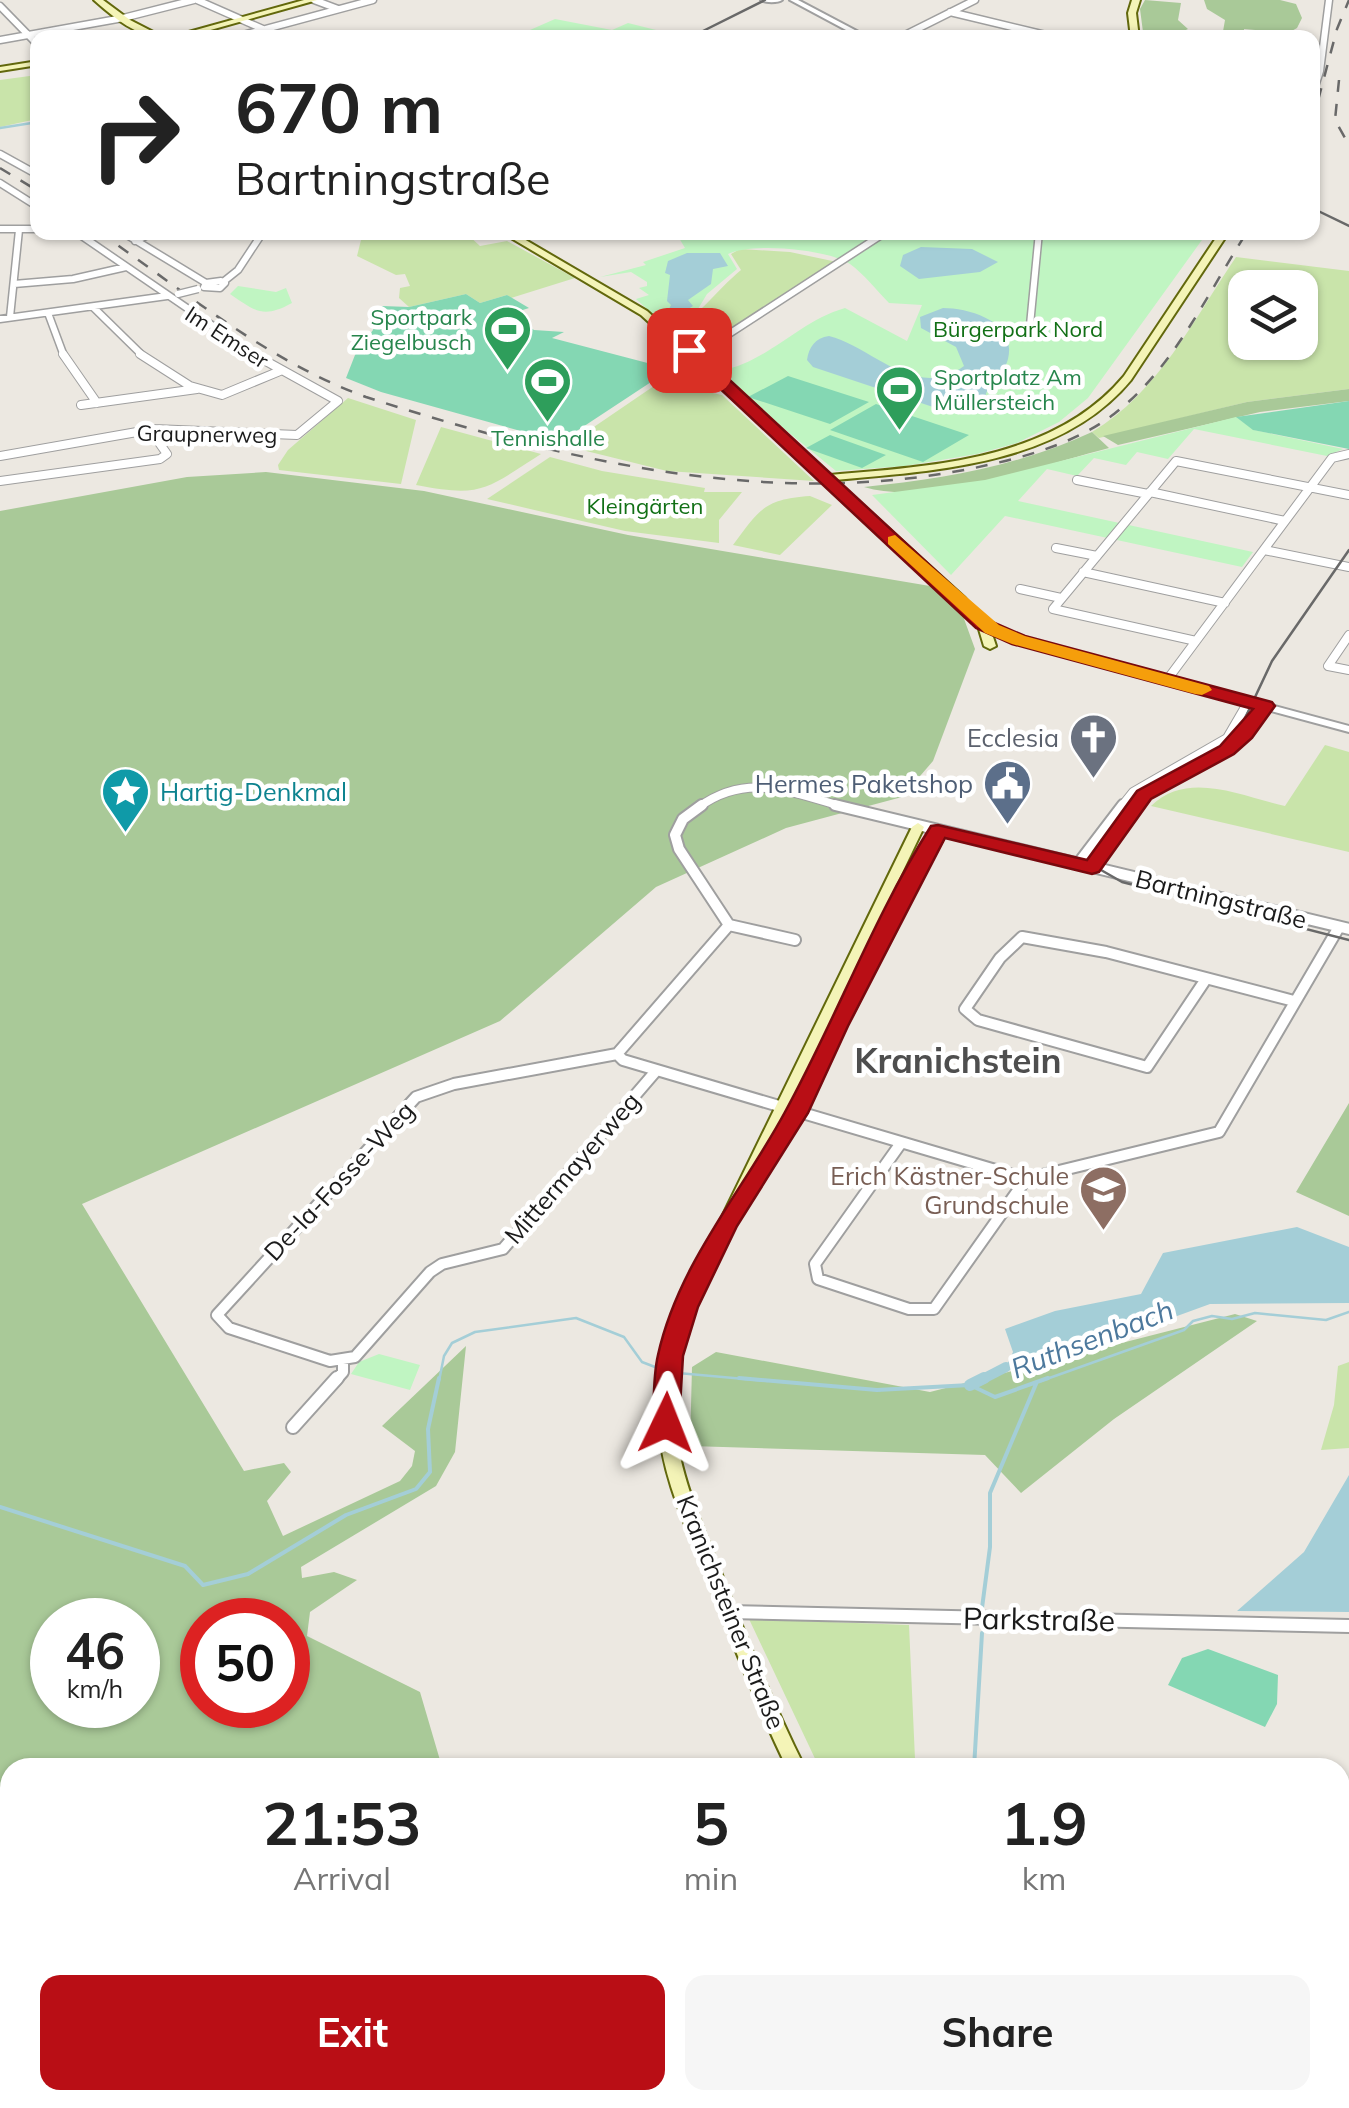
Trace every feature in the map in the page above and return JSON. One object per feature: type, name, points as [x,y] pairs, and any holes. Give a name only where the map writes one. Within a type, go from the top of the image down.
[{"type":"main road","points":[[206,30],[314,0]]},
{"type":"main road","points":[[1134,30],[1132,14],[1136,0]]},
{"type":"main road","points":[[105,1],[123,18],[146,30]]},
{"type":"main road","points":[[0,69],[30,64]]},
{"type":"main road","points":[[519,240],[624,299],[678,344],[826,478],[987,636]]},
{"type":"main road","points":[[826,478],[927,468],[988,456],[1035,441],[1081,418],[1126,380],[1220,240]]},
{"type":"main road","name":"Kranichsteiner Straße","points":[[789,1111],[918,827]]},
{"type":"main road","name":"Kranichsteiner Straße","points":[[791,1758],[758,1692],[672,1462],[666,1388],[670,1356],[686,1307],[725,1226],[938,831]]},
{"type":"street","points":[[60,30],[196,0],[264,29]]},
{"type":"street","points":[[314,0],[338,10]]},
{"type":"street","points":[[260,30],[373,0]]},
{"type":"street","points":[[764,0],[795,2],[851,30]]},
{"type":"street","points":[[915,30],[974,0]]},
{"type":"street","points":[[1320,71],[1329,0]]},
{"type":"street","points":[[1,2],[29,36]]},
{"type":"street","points":[[950,12],[1025,30]]},
{"type":"street","points":[[0,40],[29,36]]},
{"type":"street","points":[[0,154],[30,171]]},
{"type":"street","points":[[0,182],[30,201]]},
{"type":"street","points":[[0,229],[30,229]]},
{"type":"street","points":[[10,318],[19,230]]},
{"type":"street","name":"Im Emser","points":[[87,240],[280,371],[338,401],[297,434]]},
{"type":"street","points":[[0,318],[93,308],[223,282],[238,270],[258,240]]},
{"type":"street","points":[[693,357],[874,240]]},
{"type":"street","points":[[1030,325],[1038,240]]},
{"type":"street","points":[[135,241],[203,286]]},
{"type":"street","points":[[14,284],[73,279],[126,267]]},
{"type":"street","points":[[93,308],[128,346],[198,389],[223,396],[280,371]]},
{"type":"street","points":[[48,313],[67,364],[96,403]]},
{"type":"street","points":[[81,405],[198,389]]},
{"type":"street","points":[[0,481],[160,459],[167,454],[153,434],[154,429]]},
{"type":"street","name":"Graupnerweg","points":[[0,453],[154,429],[297,434]]},
{"type":"street","points":[[1166,680],[1334,455],[1349,454]]},
{"type":"street","points":[[1196,641],[1053,609],[1176,461],[1349,495]]},
{"type":"street","points":[[1076,480],[1286,521]]},
{"type":"street","points":[[1056,548],[1096,556]]},
{"type":"street","points":[[1264,550],[1349,567]]},
{"type":"street","points":[[1084,572],[1225,603]]},
{"type":"street","points":[[1020,589],[1061,598]]},
{"type":"street","points":[[1349,635],[1328,666],[1349,670]]},
{"type":"street","points":[[987,636],[1011,638],[1349,729]]},
{"type":"street","points":[[987,636],[1053,650]]},
{"type":"street","points":[[1078,864],[1133,792],[1228,738],[1248,702]]},
{"type":"street","points":[[1092,867],[1144,795],[1227,750],[1245,734],[1265,706]]},
{"type":"street","name":"Bartningstraße","points":[[729,925],[679,849],[676,835],[683,818],[720,791],[770,786],[918,827],[1344,928]]},
{"type":"street","points":[[795,940],[729,925],[617,1054],[656,1071],[1026,1178],[1219,1132],[1294,1001],[1344,928]]},
{"type":"street","points":[[1206,979],[1147,1067],[978,1020],[965,1009],[1014,942],[1030,935],[1206,979],[1294,1001]]},
{"type":"street","name":"De-la-Fosse-Weg","points":[[343,1361],[330,1361],[230,1328],[217,1316],[416,1097],[454,1084],[617,1054]]},
{"type":"street","name":"Mittermayerweg","points":[[293,1427],[343,1372],[343,1361],[365,1349],[430,1272],[442,1264],[504,1249],[656,1071]]},
{"type":"street","points":[[901,1143],[815,1264],[818,1279],[909,1309],[934,1309],[1026,1178]]},
{"type":"street","name":"Parkstraße","points":[[728,1612],[1349,1626]]},
{"type":"green space","points":[[1145,0],[1181,3],[1178,20],[1188,29],[1143,30],[1140,9]]},
{"type":"green space","points":[[1204,0],[1280,0],[1296,4],[1302,18],[1293,30],[1223,30],[1225,20],[1207,9]]},
{"type":"green space","points":[[555,19],[612,30],[530,30]]},
{"type":"green space","points":[[628,23],[656,30],[612,30]]},
{"type":"green space","points":[[30,76],[30,121],[0,127],[0,80]]},
{"type":"green space","points":[[361,240],[473,240],[480,246],[507,241],[575,278],[511,298],[507,295],[480,303],[466,294],[409,307],[399,298],[400,288],[410,286],[405,274],[396,275],[357,256]]},
{"type":"green space","name":"Bürgerpark Nord","points":[[680,240],[1202,240],[1088,398],[1059,422],[1017,443],[977,454],[905,466],[836,471],[718,375],[723,374],[720,371],[754,359],[812,322],[845,308],[907,341],[922,305],[889,303],[850,264],[825,254],[754,248],[728,254],[737,269],[707,294],[695,314],[667,327],[636,299],[649,295],[639,288],[647,286],[647,282],[631,272],[600,277],[646,265],[643,262],[685,248]]},
{"type":"green space","points":[[740,249],[790,252],[837,262],[696,351],[674,330],[741,270],[731,254]]},
{"type":"green space","points":[[1236,257],[1349,271],[1349,389],[1247,402],[1099,438],[1092,432],[1136,397],[1189,329]]},
{"type":"green space","points":[[238,286],[276,292],[286,288],[292,303],[274,311],[260,311],[230,294]]},
{"type":"green space","name":"Sportpark Ziegelbusch","points":[[466,294],[480,303],[507,295],[529,308],[510,314],[534,330],[564,332],[552,338],[659,366],[681,354],[686,359],[560,442],[381,392],[346,378],[382,306],[409,307]]},
{"type":"green space","points":[[673,373],[685,387],[722,395],[814,481],[667,471],[566,446]]},
{"type":"green space","points":[[788,376],[869,402],[830,424],[748,397]]},
{"type":"green space","points":[[1349,389],[1349,401],[1260,412],[1118,445],[1103,436],[1247,402]]},
{"type":"green space","points":[[348,398],[416,420],[401,484],[279,470],[288,450]]},
{"type":"green space","points":[[1349,401],[1349,449],[1253,430],[1236,417]]},
{"type":"green space","name":"Sportplatz Am Müllersteich","points":[[876,404],[969,435],[923,462],[830,430]]},
{"type":"green space","points":[[1236,417],[1254,430],[1343,449],[1327,456],[1194,429],[1168,459],[1137,452],[1126,465],[1094,458],[1077,476],[1047,469],[1018,501],[1253,552],[1242,567],[1005,516],[951,575],[872,495],[985,480]]},
{"type":"green space","points":[[441,427],[541,454],[483,488],[456,491],[416,485]]},
{"type":"green space","points":[[1092,432],[1109,448],[953,488],[891,492],[864,487],[980,469],[1037,454]]},
{"type":"green space","points":[[830,435],[886,455],[862,468],[806,448]]},
{"type":"green space","name":"Kleingärten","points":[[550,457],[602,471],[705,488],[704,492],[742,492],[719,520],[719,543],[625,531],[487,499]]},
{"type":"green space","points":[[266,472],[424,491],[628,535],[930,586],[963,616],[975,649],[933,761],[902,797],[786,828],[656,887],[500,1021],[82,1204],[244,1471],[284,1463],[291,1472],[267,1501],[283,1536],[400,1481],[412,1466],[415,1451],[382,1426],[466,1346],[455,1452],[436,1486],[301,1567],[302,1578],[334,1572],[357,1580],[310,1612],[310,1598],[180,1598],[180,1728],[310,1728],[310,1637],[420,1692],[439,1758],[0,1758],[0,511],[187,477]]},
{"type":"green space","points":[[810,496],[832,505],[780,555],[733,545],[764,508],[782,500]]},
{"type":"green space","points":[[1325,745],[1349,752],[1349,852],[1151,806],[1181,789],[1198,788],[1233,792],[1285,806]]},
{"type":"green space","points":[[1349,1103],[1349,1216],[1296,1192]]},
{"type":"green space","points":[[1235,1314],[1257,1321],[1114,1419],[1021,1493],[985,1455],[690,1446],[692,1367],[716,1352],[930,1392]]},
{"type":"green space","points":[[379,1354],[420,1365],[410,1390],[351,1374],[359,1362]]},
{"type":"green space","points":[[1349,1362],[1349,1448],[1321,1450],[1334,1405],[1338,1366]]},
{"type":"green space","points":[[749,1619],[909,1625],[915,1758],[815,1758]]},
{"type":"green space","points":[[1208,1649],[1278,1675],[1277,1704],[1265,1727],[1168,1685],[1182,1658]]},
{"type":"water","points":[[921,247],[972,249],[998,262],[980,272],[919,279],[900,266],[903,255]]},
{"type":"water","points":[[687,253],[720,253],[728,266],[713,269],[711,284],[688,300],[693,306],[674,318],[667,313],[671,305],[667,301],[670,275],[665,273],[668,261]]},
{"type":"water","points":[[943,308],[978,314],[1005,335],[1009,346],[1007,363],[992,380],[981,405],[951,410],[933,407],[813,367],[807,360],[814,344],[829,336],[911,375],[946,375],[964,366],[956,347],[921,328],[920,317]]},
{"type":"water","points":[[1297,1227],[1349,1247],[1349,1303],[1210,1304],[1018,1374],[1006,1367],[1013,1352],[1005,1329],[1055,1311],[1141,1294],[1163,1253]]},
{"type":"water","points":[[1349,1475],[1349,1612],[1237,1611],[1304,1552]]},
{"type":"waterway","points":[[0,128],[30,123]]},
{"type":"waterway","name":"Ruthsenbach","points":[[1041,1381],[1184,1330],[1193,1321],[1212,1316],[1232,1319],[1255,1313],[1326,1320],[1349,1312]]},
{"type":"waterway","name":"Ruthsenbach","points":[[439,1381],[444,1356],[452,1343],[475,1332],[576,1318],[624,1337],[642,1362],[655,1367]]},
{"type":"waterway","points":[[979,1381],[1006,1367]]},
{"type":"waterway","name":"Ruthsenbach","points":[[678,1373],[768,1381]]},
{"type":"waterway","name":"Ruthsenbach","points":[[0,1507],[185,1566],[203,1585],[248,1574],[346,1515],[416,1489],[430,1472],[428,1429],[439,1378]]},
{"type":"waterway","name":"Ruthsenbach","points":[[739,1378],[877,1390],[970,1385],[995,1397],[1048,1378]]},
{"type":"waterway","points":[[970,1385],[984,1378]]},
{"type":"waterway","points":[[982,1608],[990,1547],[990,1493],[1036,1384]]},
{"type":"waterway","points":[[975,1758],[982,1633]]},
{"type":"tram line","points":[[705,30],[765,0]]},
{"type":"tram line","points":[[1320,212],[1349,226]]},
{"type":"tram line","points":[[1349,550],[1272,661],[1240,729],[1220,748],[1138,792],[1094,854],[1101,870],[1122,882],[1349,940]]},
{"type":"railway","points":[[1320,93],[1349,0]]},
{"type":"railway","points":[[1339,80],[1335,120],[1349,145]]},
{"type":"railway","points":[[0,168],[30,186]]},
{"type":"railway","points":[[110,240],[260,345],[366,397],[515,441],[590,458],[743,481],[820,483],[897,480],[974,468],[1047,448],[1099,425],[1135,396],[1172,353],[1242,240]]},
{"type":"slow traffic","points":[[895,541],[992,629],[1011,638],[1202,690]]},
{"type":"place","name":"Sportpark Ziegelbusch","points":[[507,372]]},
{"type":"place","name":"Tennishalle","points":[[548,424]]},
{"type":"place","name":"Sportplatz Am Müllersteich","points":[[899,432]]},
{"type":"place","name":"Ecclesia","points":[[1094,780]]},
{"type":"place","name":"Hermes Paketshop","points":[[1008,826]]},
{"type":"place","name":"Hartig-Denkmal","points":[[125,834]]},
{"type":"place","name":"Erich Kästner-Schule Grundschule","points":[[1104,1232]]},
{"type":"district","name":"Kranichstein","points":[[958,1061]]},
{"type":"route","points":[[666,1423],[670,1356],[686,1307],[725,1226],[797,1113],[836,1026],[938,831],[1092,867],[1144,795],[1237,743],[1265,706],[1011,638],[983,624],[689,350]]}]
